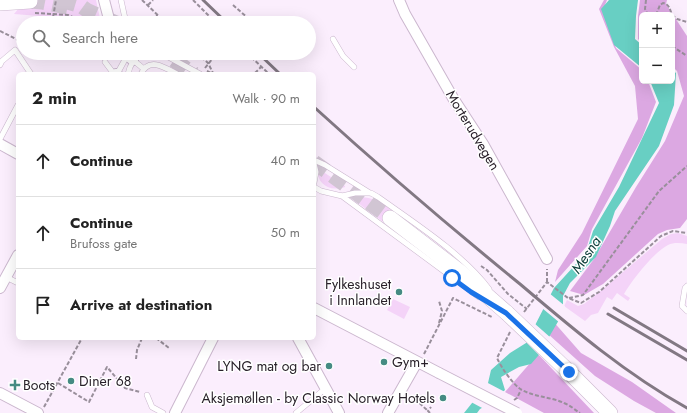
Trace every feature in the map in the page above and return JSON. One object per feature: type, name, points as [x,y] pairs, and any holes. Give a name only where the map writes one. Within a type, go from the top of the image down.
[{"type":"main road","points":[[0,3],[30,1]]},
{"type":"main road","points":[[390,218],[458,271],[501,316],[569,372],[610,413]]},
{"type":"street","points":[[104,0],[108,16]]},
{"type":"street","name":"Morterudvegen","points":[[399,0],[405,14],[453,98],[483,144],[511,193],[546,259]]},
{"type":"street","points":[[0,144],[16,153]]},
{"type":"street","points":[[2,281],[16,258]]},
{"type":"street","points":[[316,309],[421,358],[439,373],[517,413]]},
{"type":"street","points":[[175,413],[211,340]]},
{"type":"street","points":[[299,340],[339,413]]},
{"type":"street","points":[[388,413],[421,358]]},
{"type":"street","points":[[0,393],[40,413]]},
{"type":"lane","points":[[121,0],[124,16]]},
{"type":"lane","points":[[333,39],[343,56],[354,67]]},
{"type":"lane","points":[[0,65],[2,61],[15,50],[16,52]]},
{"type":"lane","points":[[22,60],[30,72]]},
{"type":"lane","points":[[117,72],[125,60]]},
{"type":"lane","points":[[128,72],[130,65],[129,60]]},
{"type":"lane","points":[[132,60],[143,71],[153,64],[159,65],[173,72]]},
{"type":"lane","points":[[174,60],[196,72]]},
{"type":"lane","points":[[106,62],[114,72]]},
{"type":"lane","points":[[0,138],[16,109]]},
{"type":"lane","points":[[316,162],[325,165],[378,197],[409,218],[460,258],[482,280],[501,316]]},
{"type":"lane","points":[[316,188],[342,196],[501,316]]},
{"type":"lane","points":[[342,196],[356,193],[371,193]]},
{"type":"lane","points":[[2,281],[16,283]]},
{"type":"lane","points":[[687,286],[685,288],[682,306],[687,311]]},
{"type":"lane","points":[[296,413],[326,388]]},
{"type":"lane","points":[[147,395],[152,407],[163,413]]},
{"type":"path","points":[[56,0],[54,14],[70,16]]},
{"type":"path","points":[[142,0],[157,15]]},
{"type":"path","points":[[148,6],[153,0]]},
{"type":"path","points":[[194,0],[209,16]]},
{"type":"path","points":[[646,0],[645,9],[647,12]]},
{"type":"path","points":[[657,12],[663,2],[670,7],[671,12]]},
{"type":"path","points":[[233,4],[245,16]]},
{"type":"path","points":[[675,17],[687,22]]},
{"type":"path","points":[[0,31],[16,38]]},
{"type":"path","points":[[675,48],[687,56]]},
{"type":"path","points":[[204,60],[212,72]]},
{"type":"path","points":[[204,69],[211,60]]},
{"type":"path","points":[[255,60],[267,72]]},
{"type":"path","points":[[256,72],[261,66]]},
{"type":"path","points":[[568,298],[583,295],[659,191],[687,166]]},
{"type":"path","points":[[546,259],[548,282],[568,298],[581,303],[599,292],[661,236],[673,231],[687,233]]},
{"type":"path","points":[[481,266],[492,275],[508,294],[527,309]]},
{"type":"path","points":[[421,358],[453,298],[501,316]]},
{"type":"path","points":[[438,326],[442,310],[440,300]]},
{"type":"path","points":[[40,413],[81,340]]},
{"type":"path","points":[[136,358],[137,350],[141,340]]},
{"type":"path","points":[[159,340],[169,348]]},
{"type":"path","points":[[500,364],[521,390],[565,403],[580,413]]},
{"type":"path","points":[[58,383],[89,402],[107,367],[125,388],[147,395]]},
{"type":"path","points":[[415,399],[428,412],[431,407]]},
{"type":"shaded area","points":[[44,0],[96,0],[99,16],[39,16],[14,14],[19,8],[37,7]]},
{"type":"shaded area","points":[[604,0],[607,0],[603,10],[616,48],[639,67],[639,84],[649,84],[656,102],[642,138],[592,229],[587,246],[555,282],[558,270],[582,233],[638,119],[635,86],[614,47],[599,9]]},
{"type":"shaded area","points":[[640,0],[667,0],[666,4],[671,12],[639,12],[639,40],[638,16]]},
{"type":"shaded area","points":[[675,18],[687,36],[687,219],[680,228],[667,230],[658,234],[603,284],[584,295],[570,291],[594,259],[665,141],[684,96],[677,71],[675,69]]},
{"type":"shaded area","points":[[317,168],[345,187],[334,189],[325,186],[319,179]]},
{"type":"shaded area","points":[[352,198],[371,198],[394,212],[386,224],[354,200]]},
{"type":"shaded area","points":[[678,233],[687,236],[687,244],[670,244],[656,254],[632,281],[624,294],[630,298],[628,301],[617,293],[612,300],[607,297],[598,313],[591,315],[585,321],[564,306],[567,300],[578,306],[584,304],[662,239],[671,234]]},
{"type":"shaded area","points":[[393,299],[410,307],[404,319],[387,310]]},
{"type":"shaded area","points":[[552,320],[581,353],[632,382],[676,413],[656,413],[595,376],[548,334]]},
{"type":"shaded area","points":[[538,354],[594,413],[544,413],[505,392]]},
{"type":"water","points":[[609,0],[638,0],[635,39],[639,42],[639,66],[614,45],[601,9]]},
{"type":"water","name":"Mesna","points":[[675,72],[676,73],[674,105],[659,146],[615,211],[596,257],[570,283],[563,296],[563,313],[538,356],[531,364],[519,367],[501,377],[505,390],[491,403],[480,409],[477,413],[464,413],[488,383],[491,370],[510,353],[526,343],[554,288],[586,253],[593,231],[619,187],[659,103],[651,84],[675,84]]},
{"type":"pier","points":[[549,293],[565,306],[565,313],[560,323],[542,308]]},
{"type":"pier","points":[[534,323],[551,338],[540,356],[525,341]]},
{"type":"pier","points":[[486,382],[505,392],[492,405],[484,409],[471,402]]},
{"type":"tunnel","points":[[61,0],[81,6],[100,16]]},
{"type":"tunnel","points":[[30,1],[72,8]]},
{"type":"tunnel","points":[[174,60],[191,72]]},
{"type":"tunnel","points":[[316,163],[390,218]]},
{"type":"railway","points":[[203,0],[220,16]]},
{"type":"railway","points":[[265,60],[278,72]]},
{"type":"railway","points":[[316,109],[416,197],[580,334],[621,366],[664,395],[687,408]]},
{"type":"railway","points":[[614,308],[687,351]]},
{"type":"railway","points":[[608,314],[687,360]]},
{"type":"place","name":"Fylkeshuset i Innlandet","points":[[399,292]]},
{"type":"place","name":"Gym+","points":[[384,362]]},
{"type":"place","name":"LYNG mat og bar","points":[[329,366]]},
{"type":"place","name":"Diner 68","points":[[71,381]]},
{"type":"place","name":"Boots","points":[[15,385]]},
{"type":"place","name":"Aksjemøllen - by Classic Norway Hotels","points":[[443,398]]},
{"type":"route","points":[[452,278],[471,292],[506,313],[569,372]]}]
